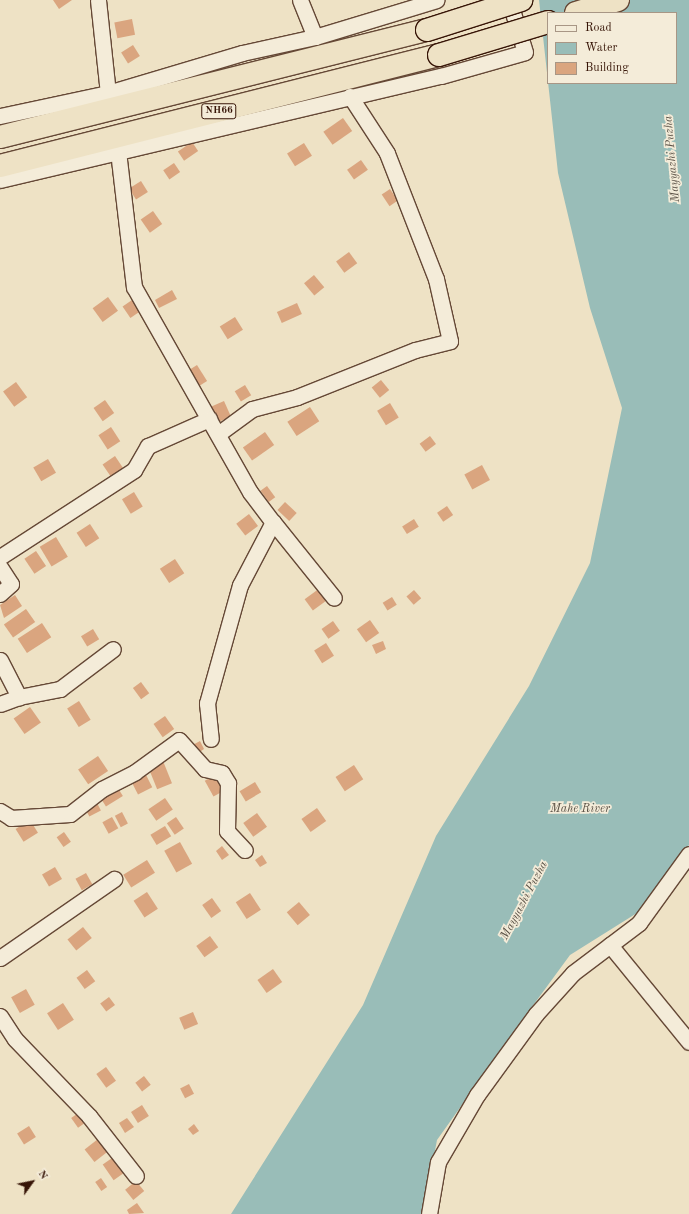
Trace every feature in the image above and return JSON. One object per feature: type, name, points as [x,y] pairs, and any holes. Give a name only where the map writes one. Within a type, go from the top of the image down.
[{"type":"highway","points":[[108,93],[130,97],[276,56],[320,46],[427,30],[521,0]]},
{"type":"highway","points":[[579,12],[618,0]]},
{"type":"highway","name":"NH66","points":[[0,166],[345,88],[439,55],[547,22]]},
{"type":"highway","points":[[0,137],[320,46]]},
{"type":"highway","points":[[118,151],[134,139],[288,106],[345,88]]},
{"type":"street","points":[[0,116],[108,93],[98,0]]},
{"type":"street","points":[[300,0],[320,46],[437,0]]},
{"type":"street","points":[[218,434],[252,409],[297,397],[415,350],[450,341],[436,279],[387,153],[345,88],[441,76],[525,52],[509,0]]},
{"type":"street","points":[[0,180],[118,151],[134,287],[250,492],[334,598]]},
{"type":"street","points":[[0,594],[11,584],[0,558],[134,470],[148,446],[209,419]]},
{"type":"street","points":[[211,739],[206,703],[240,585],[273,522]]},
{"type":"street","points":[[0,704],[19,697],[60,689],[113,649]]},
{"type":"street","points":[[0,660],[19,697]]},
{"type":"street","points":[[0,811],[11,818],[70,814],[102,789],[135,772],[179,740],[205,769],[222,773],[228,784],[227,831],[245,850]]},
{"type":"street","points":[[429,1214],[438,1162],[477,1095],[536,1014],[573,973],[639,922],[689,854]]},
{"type":"street","points":[[0,958],[114,879]]},
{"type":"street","points":[[610,945],[689,1042]]},
{"type":"street","points":[[0,1016],[15,1039],[89,1116],[136,1176]]},
{"type":"water","name":"Mahe River","points":[[539,0],[689,0],[689,845],[637,913],[570,955],[526,1015],[437,1140],[423,1214],[231,1214],[363,1005],[436,836],[529,686],[590,563],[622,408],[590,308],[558,173],[548,84],[677,84],[677,12],[547,12],[547,73]]},
{"type":"building","points":[[53,0],[72,0],[59,9]]},
{"type":"building","points":[[132,19],[135,35],[117,38],[114,22]]},
{"type":"building","points":[[133,45],[140,56],[128,63],[121,52]]},
{"type":"building","points":[[343,118],[352,131],[333,145],[323,132]]},
{"type":"building","points":[[192,142],[198,151],[184,161],[178,152]]},
{"type":"building","points":[[304,143],[312,156],[295,166],[287,154]]},
{"type":"building","points":[[361,160],[368,170],[354,180],[347,170]]},
{"type":"building","points":[[174,163],[180,172],[169,179],[163,170]]},
{"type":"building","points":[[141,181],[148,192],[136,199],[129,188]]},
{"type":"building","points":[[390,189],[398,201],[390,206],[382,195]]},
{"type":"building","points":[[153,211],[162,224],[150,233],[141,220]]},
{"type":"building","points":[[349,252],[357,263],[344,273],[336,261]]},
{"type":"building","points":[[314,275],[324,287],[314,296],[304,283]]},
{"type":"building","points":[[172,290],[177,299],[159,308],[155,300]]},
{"type":"building","points":[[108,297],[118,311],[103,322],[93,308]]},
{"type":"building","points":[[135,298],[143,310],[130,318],[123,306]]},
{"type":"building","points":[[297,303],[302,314],[282,323],[277,312]]},
{"type":"building","points":[[235,317],[243,330],[228,339],[220,327]]},
{"type":"building","points":[[197,365],[207,381],[195,389],[185,372]]},
{"type":"building","points":[[381,380],[389,390],[380,398],[372,388]]},
{"type":"building","points":[[16,382],[27,397],[14,407],[3,391]]},
{"type":"building","points":[[245,385],[251,395],[241,401],[235,391]]},
{"type":"building","points":[[105,400],[114,413],[103,421],[94,408]]},
{"type":"building","points":[[224,401],[231,417],[214,424],[208,408]]},
{"type":"building","points":[[390,403],[399,418],[386,425],[377,411]]},
{"type":"building","points":[[310,407],[319,421],[297,436],[287,422]]},
{"type":"building","points":[[111,427],[120,441],[108,449],[98,435]]},
{"type":"building","points":[[265,432],[274,445],[252,461],[243,447]]},
{"type":"building","points":[[430,436],[436,444],[426,452],[420,444]]},
{"type":"building","points":[[115,456],[125,471],[113,479],[103,464]]},
{"type":"building","points":[[48,459],[56,473],[41,481],[33,468]]},
{"type":"building","points":[[482,465],[490,480],[472,489],[464,474]]},
{"type":"building","points":[[267,486],[275,497],[269,502],[261,491]]},
{"type":"building","points":[[134,492],[143,507],[131,514],[122,499]]},
{"type":"building","points":[[285,502],[297,513],[289,521],[277,510]]},
{"type":"building","points":[[447,506],[453,515],[443,522],[437,513]]},
{"type":"building","points":[[249,514],[258,526],[245,536],[236,524]]},
{"type":"building","points":[[414,519],[419,527],[407,534],[402,526]]},
{"type":"building","points":[[90,524],[99,538],[86,547],[77,533]]},
{"type":"building","points":[[56,537],[68,557],[52,567],[40,547]]},
{"type":"building","points":[[36,551],[46,566],[34,574],[24,559]]},
{"type":"building","points":[[175,559],[184,573],[169,583],[160,569]]},
{"type":"building","points":[[320,588],[328,599],[313,610],[305,599]]},
{"type":"building","points":[[414,590],[421,598],[414,605],[406,597]]},
{"type":"building","points":[[15,595],[22,606],[4,618],[0,605]]},
{"type":"building","points":[[392,597],[397,605],[387,610],[383,603]]},
{"type":"building","points":[[26,609],[35,622],[13,638],[4,624]]},
{"type":"building","points":[[370,620],[379,633],[366,642],[357,629]]},
{"type":"building","points":[[333,621],[340,631],[328,639],[322,629]]},
{"type":"building","points":[[42,623],[51,637],[27,653],[18,639]]},
{"type":"building","points":[[93,629],[99,639],[87,646],[81,636]]},
{"type":"building","points":[[383,641],[386,649],[376,654],[372,645]]},
{"type":"building","points":[[326,643],[334,656],[322,663],[314,650]]},
{"type":"building","points":[[141,682],[149,693],[141,699],[133,688]]},
{"type":"building","points":[[79,701],[91,720],[79,727],[67,708]]},
{"type":"building","points":[[30,707],[41,723],[25,734],[14,718]]},
{"type":"building","points":[[165,716],[174,729],[163,737],[154,724]]},
{"type":"building","points":[[200,741],[204,749],[194,756],[189,747]]},
{"type":"building","points":[[98,756],[108,771],[88,784],[78,769]]},
{"type":"building","points":[[163,761],[172,783],[157,789],[148,767]]},
{"type":"building","points":[[354,765],[363,779],[345,791],[336,777]]},
{"type":"building","points":[[145,773],[152,787],[138,795],[131,780]]},
{"type":"building","points":[[217,774],[226,790],[213,797],[205,781]]},
{"type":"building","points":[[255,782],[261,792],[246,802],[240,791]]},
{"type":"building","points":[[116,785],[123,796],[106,807],[99,796]]},
{"type":"building","points":[[165,798],[173,810],[156,821],[148,809]]},
{"type":"building","points":[[95,799],[101,811],[89,816],[83,805]]},
{"type":"building","points":[[317,808],[326,821],[311,832],[301,819]]},
{"type":"building","points":[[122,812],[128,824],[121,827],[115,816]]},
{"type":"building","points":[[257,813],[267,827],[253,837],[243,823]]},
{"type":"building","points":[[112,817],[118,828],[109,834],[102,822]]},
{"type":"building","points":[[176,817],[184,829],[175,835],[167,823]]},
{"type":"building","points":[[30,820],[38,833],[24,842],[16,829]]},
{"type":"building","points":[[165,826],[171,836],[157,845],[150,835]]},
{"type":"building","points":[[64,832],[71,842],[64,847],[57,837]]},
{"type":"building","points":[[180,842],[192,864],[176,873],[164,851]]},
{"type":"building","points":[[222,846],[229,855],[222,860],[216,851]]},
{"type":"building","points":[[262,855],[267,863],[260,867],[255,860]]},
{"type":"building","points":[[147,860],[155,873],[131,888],[123,875]]},
{"type":"building","points":[[55,867],[62,879],[49,887],[42,874]]},
{"type":"building","points":[[86,873],[92,884],[82,890],[76,879]]},
{"type":"building","points":[[147,892],[158,909],[144,917],[134,901]]},
{"type":"building","points":[[250,893],[261,910],[247,919],[236,902]]},
{"type":"building","points":[[212,898],[221,911],[211,918],[202,905]]},
{"type":"building","points":[[299,902],[310,915],[298,925],[287,912]]},
{"type":"building","points":[[83,927],[92,938],[76,950],[67,940]]},
{"type":"building","points":[[210,936],[218,947],[204,957],[196,946]]},
{"type":"building","points":[[273,969],[282,982],[267,993],[257,980]]},
{"type":"building","points":[[87,970],[95,981],[85,989],[76,978]]},
{"type":"building","points":[[26,989],[35,1005],[20,1013],[11,997]]},
{"type":"building","points":[[109,997],[115,1005],[106,1012],[100,1004]]},
{"type":"building","points":[[63,1003],[74,1020],[58,1030],[47,1013]]},
{"type":"building","points":[[193,1012],[198,1024],[184,1030],[179,1018]]},
{"type":"building","points":[[106,1067],[116,1081],[106,1088],[96,1074]]},
{"type":"building","points":[[144,1076],[151,1085],[142,1091],[135,1083]]},
{"type":"building","points":[[189,1084],[194,1094],[185,1098],[180,1089]]},
{"type":"building","points":[[142,1105],[149,1116],[138,1123],[131,1112]]},
{"type":"building","points":[[81,1111],[88,1121],[78,1128],[71,1118]]},
{"type":"building","points":[[127,1118],[134,1127],[125,1133],[119,1123]]},
{"type":"building","points":[[194,1124],[199,1131],[193,1135],[188,1129]]},
{"type":"building","points":[[29,1126],[36,1137],[24,1144],[17,1133]]},
{"type":"building","points":[[98,1139],[108,1152],[94,1162],[85,1149]]},
{"type":"building","points":[[115,1156],[126,1172],[114,1180],[103,1165]]},
{"type":"building","points":[[101,1178],[107,1187],[101,1191],[95,1182]]},
{"type":"building","points":[[136,1181],[144,1191],[133,1200],[125,1190]]},
{"type":"building","points":[[137,1203],[144,1213],[129,1214],[127,1210]]},
{"type":"water label","name":"Mayyazhi Puzha","points":[[673,159]]},
{"type":"water label","name":"Mayyazhi Puzha","points":[[525,901]]}]
